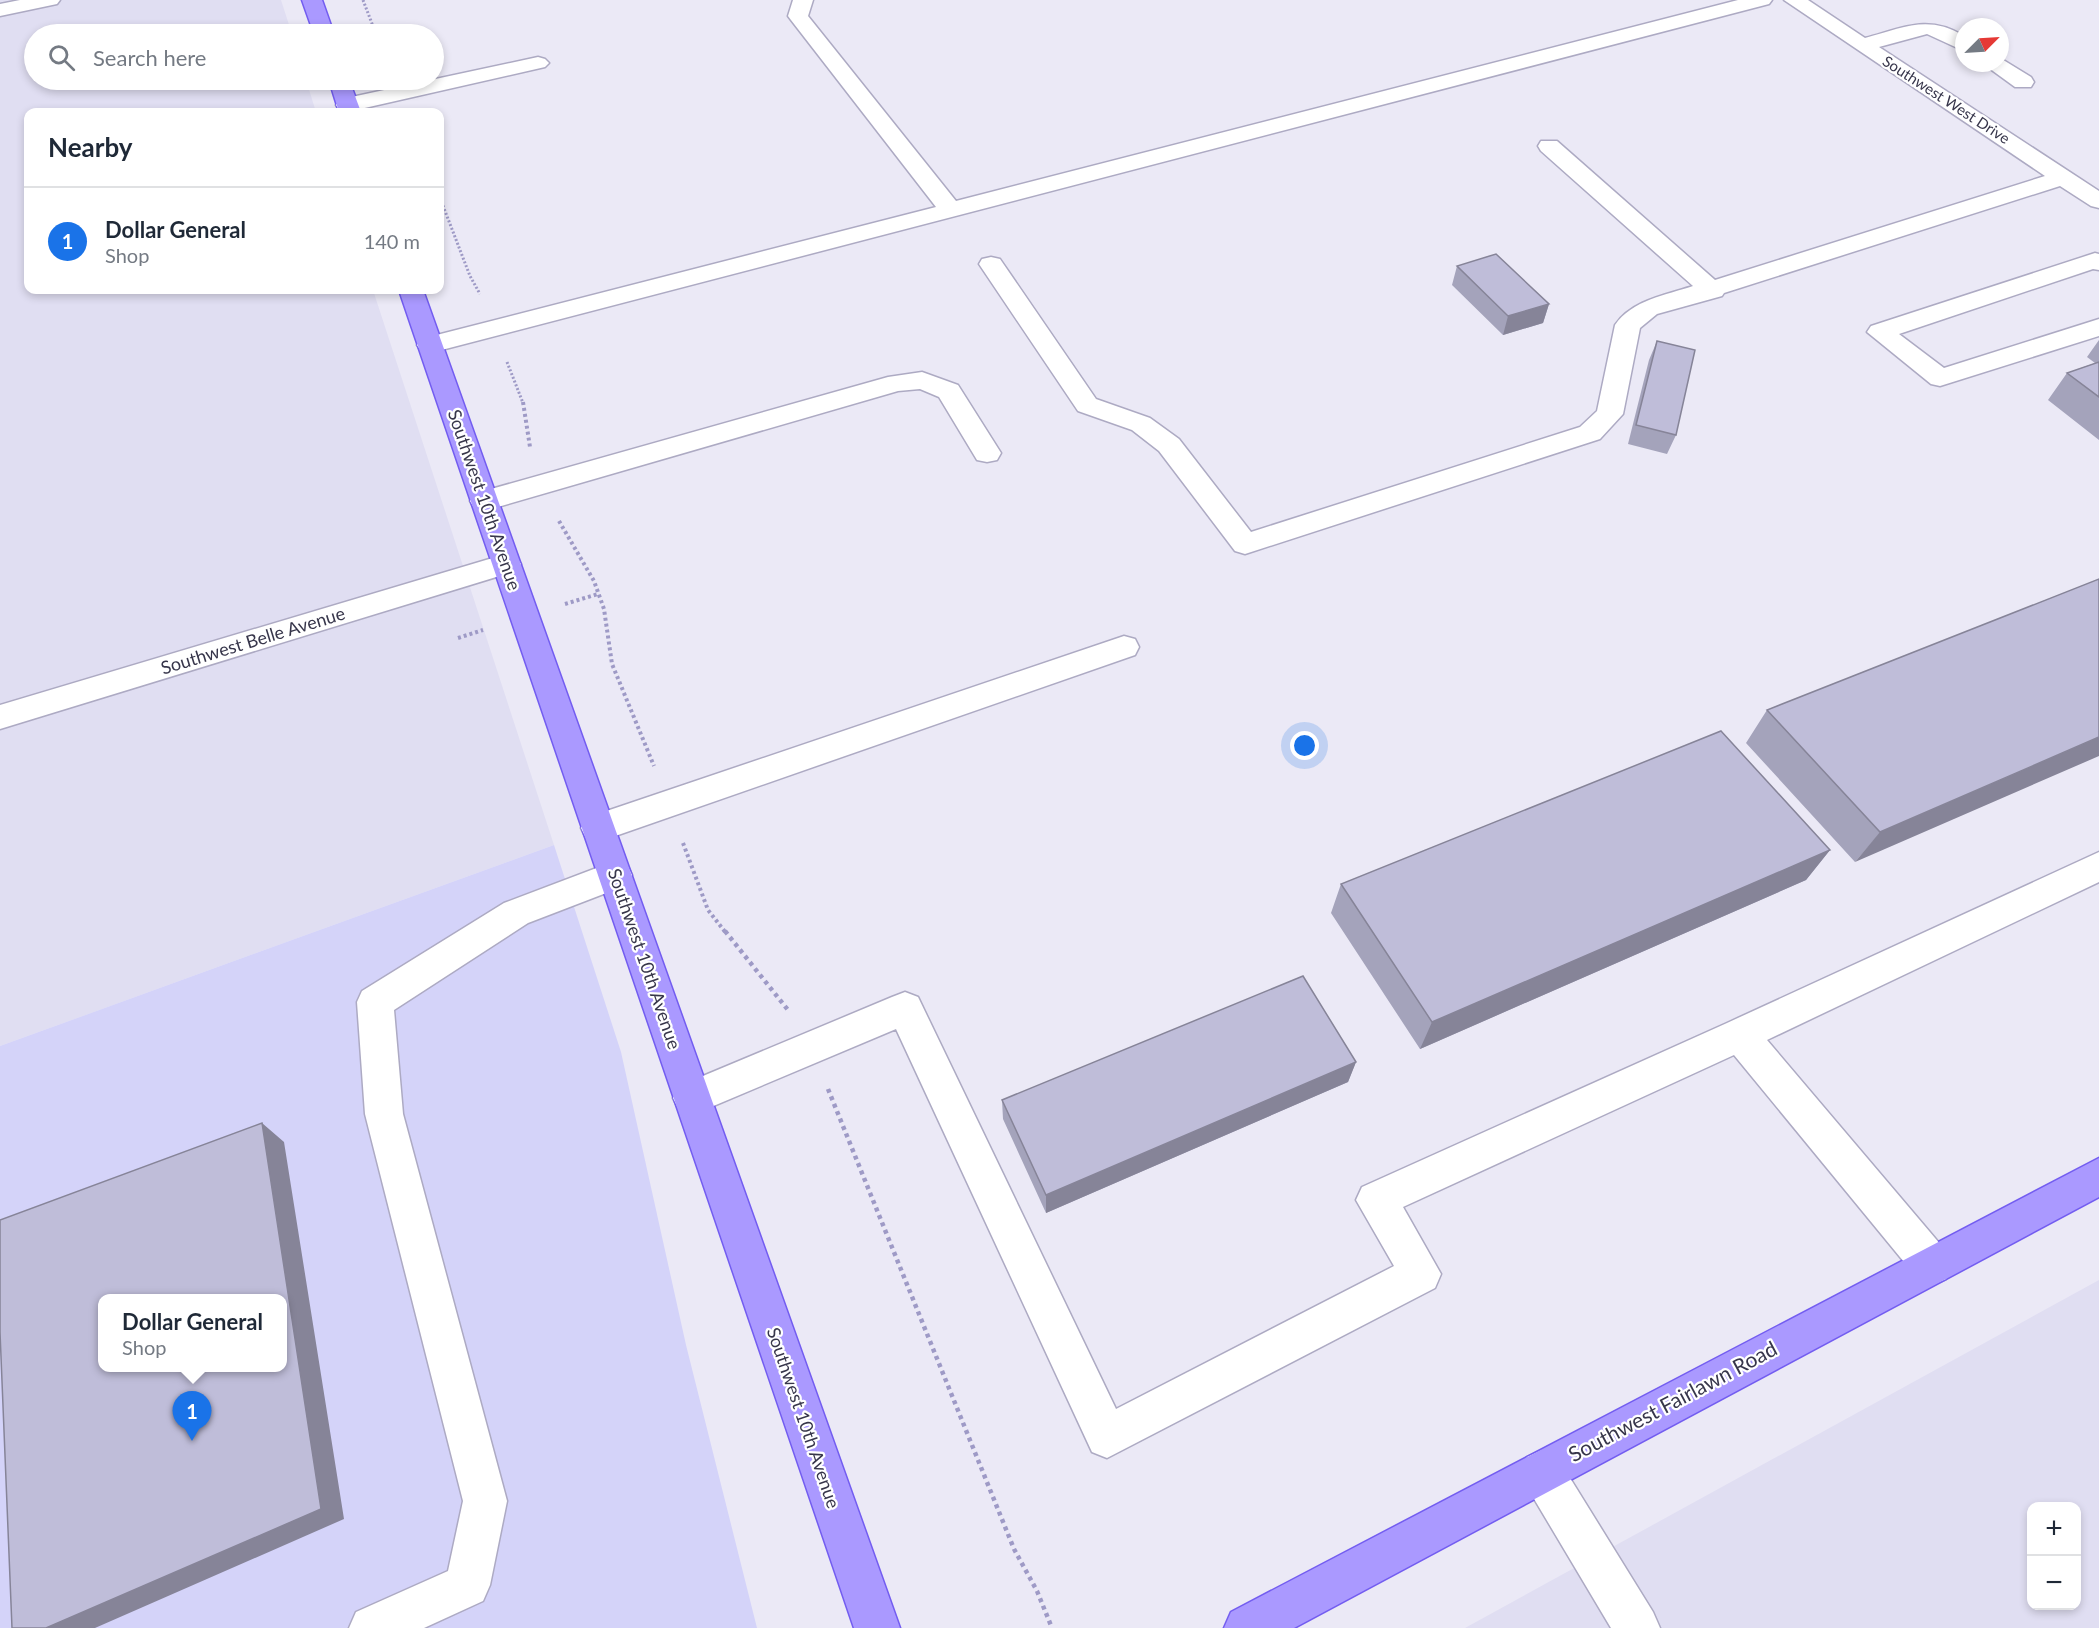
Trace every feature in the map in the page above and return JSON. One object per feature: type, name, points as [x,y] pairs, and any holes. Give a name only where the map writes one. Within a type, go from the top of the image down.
[{"type":"main road","points":[[312,0],[320,24]]},
{"type":"main road","points":[[342,90],[348,108]]},
{"type":"main road","name":"Southwest 10th Avenue","points":[[412,294],[877,1628]]},
{"type":"main road","name":"Southwest Fairlawn Road","points":[[1247,1628],[2099,1177]]},
{"type":"street","points":[[0,10],[50,0]]},
{"type":"street","points":[[803,0],[798,16],[952,212]]},
{"type":"street","points":[[430,345],[952,212],[1762,0]]},
{"type":"street","name":"Southwest West Drive","points":[[1794,0],[2099,201]]},
{"type":"street","points":[[1862,45],[1927,28],[1940,30],[1955,39]]},
{"type":"street","points":[[444,86],[538,63]]},
{"type":"street","points":[[2007,72],[2023,82]]},
{"type":"street","points":[[352,108],[426,90]]},
{"type":"street","points":[[1549,146],[1713,291]]},
{"type":"street","points":[[991,264],[1087,405],[1141,424],[1169,445],[1245,544],[1590,433],[1610,414],[1628,325],[1648,309],[1713,291],[2064,177]]},
{"type":"street","points":[[2099,263],[2096,260],[1880,332],[1940,378],[2099,327]]},
{"type":"street","points":[[484,501],[897,383],[922,380],[949,391],[987,453]]},
{"type":"street","name":"Southwest Belle Avenue","points":[[0,717],[506,564]]},
{"type":"street","points":[[598,828],[1124,647]]},
{"type":"street","points":[[692,1098],[905,1008],[1107,1437],[1421,1274],[1376,1200],[1740,1035],[2099,866]]},
{"type":"street","points":[[372,1628],[467,1585],[485,1501],[384,1114],[375,1002],[516,914],[615,875]]},
{"type":"street","points":[[1740,1035],[1932,1265]]},
{"type":"street","points":[[1542,1472],[1637,1628]]},
{"type":"path","points":[[363,0],[372,24]]},
{"type":"path","points":[[444,208],[470,276],[488,307],[525,408],[531,454],[559,520],[594,581],[604,609],[612,664],[708,910],[785,1003],[825,1083],[1014,1549],[1037,1591],[1052,1628]]},
{"type":"shaded area","points":[[0,0],[281,0],[289,24],[24,24],[24,90],[309,90],[315,108],[24,108],[24,294],[374,294],[554,845],[0,1046]]},
{"type":"shaded area","points":[[554,845],[621,1052],[686,1345],[757,1628],[0,1628],[0,1046]]},
{"type":"shaded area","points":[[2099,1280],[2099,1628],[1465,1628]]},
{"type":"building","points":[[1496,254],[1549,304],[1508,316],[1457,266]]},
{"type":"building","points":[[1657,341],[1695,350],[1676,435],[1636,425]]},
{"type":"building","points":[[2099,362],[2099,397],[2067,373]]},
{"type":"building","points":[[2099,579],[2099,737],[1880,832],[1767,710]]},
{"type":"building","points":[[1721,731],[1830,850],[1432,1022],[1341,884]]},
{"type":"building","points":[[1303,976],[1356,1062],[1046,1195],[1002,1100]]},
{"type":"building","points":[[262,1123],[321,1509],[46,1628],[12,1628],[0,1332],[0,1220]]},
{"type":"place","name":"Dollar General","points":[[192,1441]]}]
